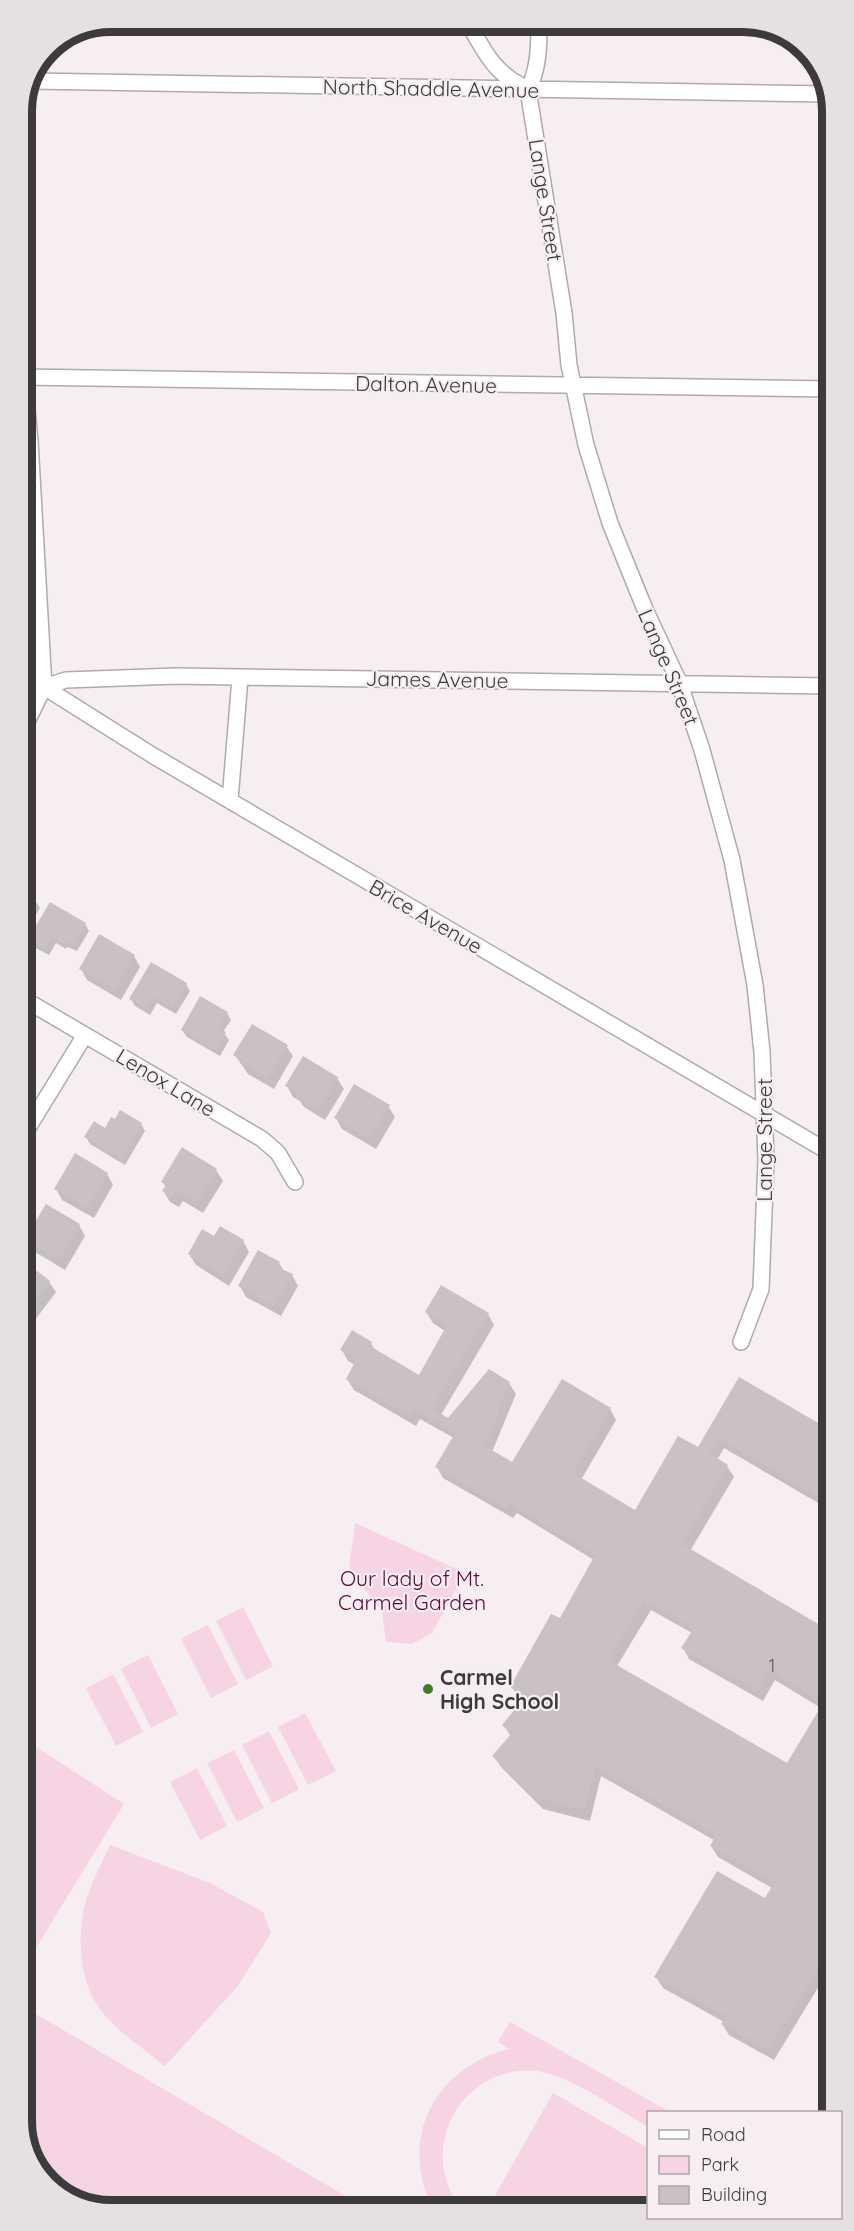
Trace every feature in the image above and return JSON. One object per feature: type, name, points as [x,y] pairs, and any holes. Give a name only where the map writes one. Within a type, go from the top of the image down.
[{"type":"street","points":[[474,32],[495,67],[508,79],[528,90],[535,76],[538,32]]},
{"type":"street","name":"North Shaddle Avenue","points":[[38,81],[821,94]]},
{"type":"street","name":"Lange Street","points":[[528,90],[564,313],[569,365],[586,445],[610,523],[644,607],[679,682],[702,750],[732,860],[755,985],[762,1052],[766,1160],[761,1288],[741,1342]]},
{"type":"street","name":"Dalton Avenue","points":[[32,377],[822,389]]},
{"type":"street","points":[[32,476],[44,687],[32,712]]},
{"type":"street","name":"James Avenue","points":[[44,687],[66,680],[176,676],[240,678],[299,676],[822,686]]},
{"type":"street","points":[[230,800],[240,678]]},
{"type":"street","name":"Brice Avenue","points":[[32,682],[152,755],[822,1149]]},
{"type":"street","name":"Lenox Lane","points":[[32,1004],[262,1139],[278,1154],[295,1182]]},
{"type":"street","points":[[32,1121],[84,1035]]},
{"type":"green space","name":"Our lady of Mt. Carmel Garden","points":[[355,1523],[465,1573],[432,1633],[412,1644],[386,1642],[382,1611],[349,1569]]},
{"type":"green space","points":[[243,1607],[273,1666],[246,1680],[216,1621]]},
{"type":"green space","points":[[208,1625],[238,1684],[211,1698],[181,1639]]},
{"type":"green space","points":[[148,1655],[178,1714],[151,1728],[121,1669]]},
{"type":"green space","points":[[113,1674],[143,1732],[116,1746],[86,1688]]},
{"type":"green space","points":[[305,1713],[336,1771],[308,1785],[278,1727]]},
{"type":"green space","points":[[269,1731],[299,1789],[272,1803],[242,1745]]},
{"type":"green space","points":[[32,1744],[124,1804],[32,1954]]},
{"type":"green space","points":[[234,1750],[264,1808],[237,1822],[207,1763]]},
{"type":"green space","points":[[197,1768],[227,1826],[200,1840],[170,1782]]},
{"type":"green space","points":[[110,1845],[210,1883],[263,1912],[271,1933],[238,1986],[165,2066],[122,2032],[99,2008],[83,1970],[81,1927],[83,1913],[91,1886]]},
{"type":"green space","points":[[32,2012],[351,2199],[105,2199],[95,2198],[71,2189],[51,2173],[34,2141],[32,2131]]},
{"type":"green space","points":[[510,2022],[668,2111],[647,2111],[647,2126],[555,2075],[515,2071],[491,2079],[471,2093],[455,2112],[446,2134],[443,2159],[448,2184],[456,2200],[430,2200],[423,2182],[419,2157],[422,2132],[430,2109],[443,2089],[461,2071],[483,2058],[509,2049],[498,2042]]},
{"type":"green space","points":[[553,2093],[647,2147],[647,2200],[493,2200]]},
{"type":"building","points":[[50,902],[86,923],[73,945],[63,941],[62,943],[52,937],[45,949],[32,941],[32,932]]},
{"type":"building","points":[[99,934],[135,955],[115,990],[79,969]]},
{"type":"building","points":[[151,962],[187,983],[172,1008],[153,997],[146,1008],[129,999]]},
{"type":"building","points":[[200,996],[228,1012],[218,1028],[226,1032],[216,1050],[181,1030]]},
{"type":"building","points":[[252,1024],[288,1045],[267,1079],[240,1063],[241,1060],[233,1055]]},
{"type":"building","points":[[303,1056],[338,1077],[319,1110],[296,1097],[298,1093],[285,1086]]},
{"type":"building","points":[[354,1084],[390,1105],[369,1139],[334,1118]]},
{"type":"building","points":[[120,1110],[142,1123],[121,1159],[84,1137],[94,1121],[105,1128],[111,1117],[115,1119]]},
{"type":"building","points":[[182,1147],[217,1169],[197,1203],[176,1191],[172,1197],[162,1191],[166,1185],[161,1182]]},
{"type":"building","points":[[75,1153],[108,1173],[87,1208],[54,1189]]},
{"type":"building","points":[[46,1204],[80,1224],[59,1260],[32,1244],[32,1227]]},
{"type":"building","points":[[220,1226],[244,1240],[223,1276],[188,1254],[202,1229],[214,1236]]},
{"type":"building","points":[[258,1250],[280,1262],[277,1267],[293,1274],[274,1306],[238,1286]]},
{"type":"building","points":[[32,1267],[50,1281],[32,1306]]},
{"type":"building","points":[[441,1285],[489,1313],[432,1408],[448,1418],[489,1369],[510,1382],[489,1437],[483,1445],[512,1462],[562,1379],[611,1408],[573,1473],[635,1510],[678,1436],[698,1447],[739,1377],[822,1425],[822,1499],[718,1438],[709,1453],[728,1465],[682,1544],[822,1626],[822,1702],[769,1671],[757,1691],[681,1648],[694,1628],[644,1600],[608,1660],[787,1763],[822,1705],[822,1963],[768,2050],[721,2024],[726,2016],[654,1977],[717,1871],[765,1898],[774,1883],[710,1846],[716,1835],[595,1766],[584,1810],[535,1798],[492,1756],[511,1734],[502,1725],[525,1697],[510,1687],[551,1614],[560,1618],[595,1555],[510,1503],[506,1508],[435,1467],[455,1433],[414,1409],[410,1416],[346,1379],[356,1360],[340,1350],[352,1330],[372,1342],[370,1346],[419,1375],[447,1325],[425,1312]]},
{"type":"place","name":"Carmel High School","points":[[428,1689]]}]
